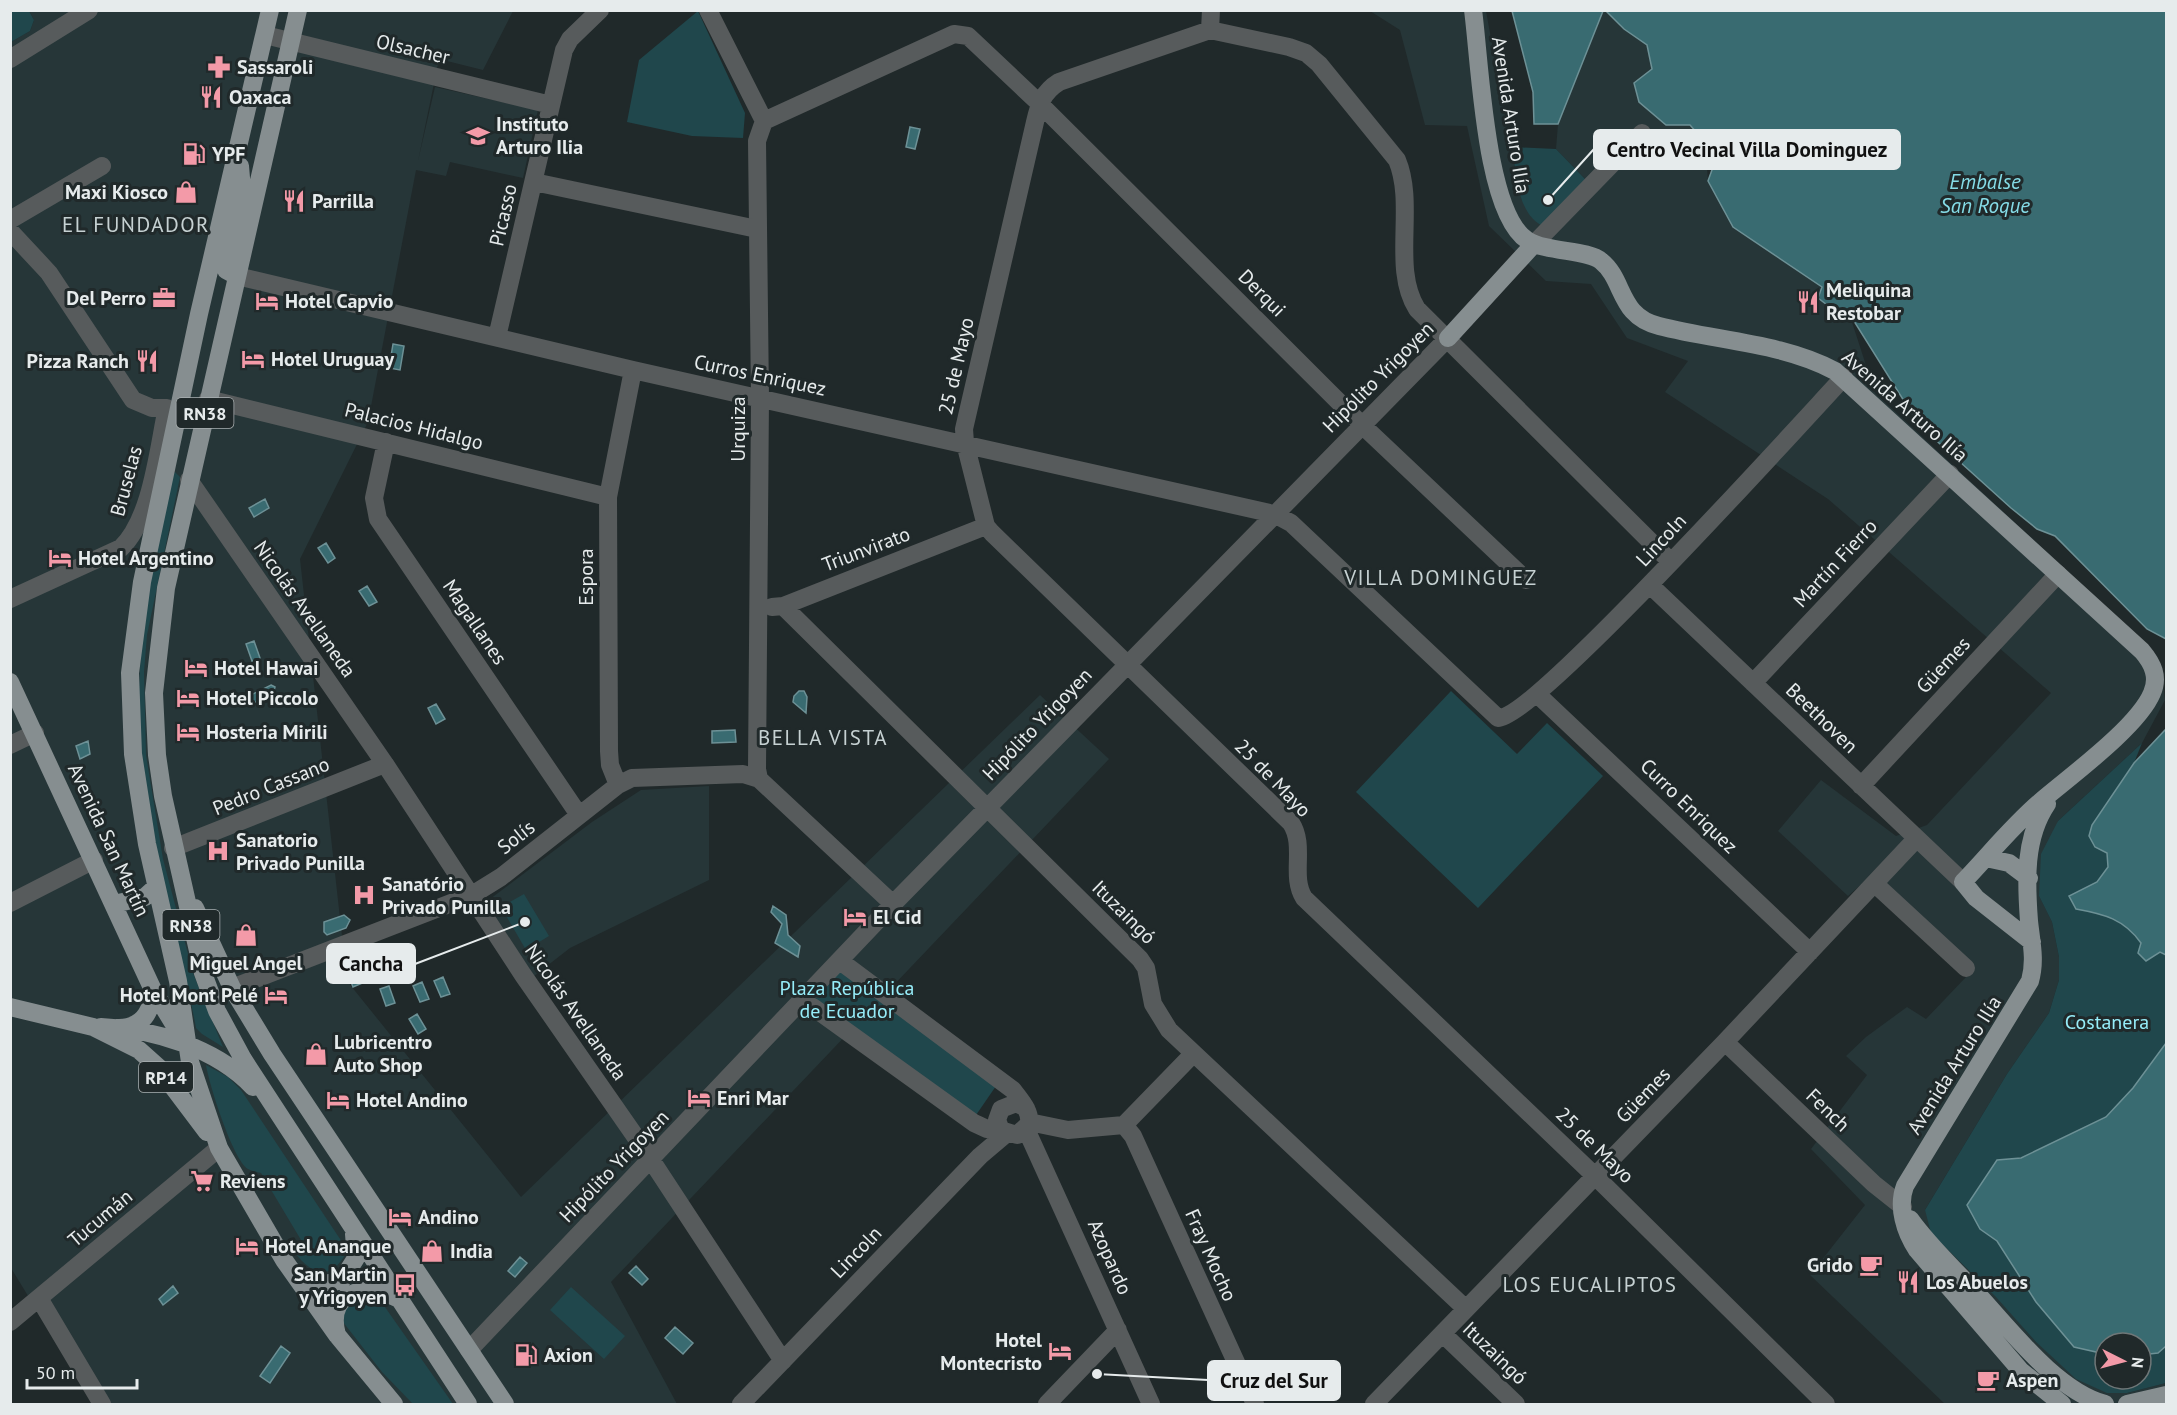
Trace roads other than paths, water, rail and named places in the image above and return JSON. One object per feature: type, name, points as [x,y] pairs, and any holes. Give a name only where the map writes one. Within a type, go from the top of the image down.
[{"type":"main road","name":"RN38","points":[[270,10],[199,314],[142,582],[130,673],[133,754],[156,887],[178,981],[187,1046],[194,1077],[219,1148],[246,1198],[296,1277],[337,1335],[394,1404]]},
{"type":"main road","name":"RN38","points":[[298,10],[166,588],[155,669],[155,736],[167,821],[210,994],[243,1059],[468,1404]]},
{"type":"main road","name":"Avenida Arturo Ilía","points":[[1473,10],[1488,135],[1499,198],[1512,225],[1521,236],[1534,244],[1602,262],[1630,307],[1650,324],[1797,356],[1823,365],[1844,377],[2142,651],[2152,665],[2155,678],[2153,692],[2141,711],[2056,790],[2040,801],[1963,882]]},
{"type":"main road","points":[[237,276],[226,270],[224,263],[242,190],[239,149]]},
{"type":"main road","name":"Hipólito Yrigoyen","points":[[1448,338],[1534,244]]},
{"type":"main road","points":[[167,408],[191,321],[199,314]]},
{"type":"main road","points":[[189,480],[182,455],[197,387],[193,349]]},
{"type":"main road","name":"Avenida San Martín","points":[[10,682],[153,990],[187,1046]]},
{"type":"main road","name":"Avenida Arturo Ilía","points":[[2056,790],[2033,830],[2030,841],[2029,878],[2033,966],[2027,987],[1905,1186],[1903,1207],[1910,1238],[1951,1292],[2021,1371],[2062,1404]]},
{"type":"main road","points":[[1986,858],[2008,863],[2029,878]]},
{"type":"main road","points":[[179,875],[232,988],[326,1138],[505,1404]]},
{"type":"main road","points":[[1963,882],[1976,898],[2032,942]]},
{"type":"main road","points":[[114,904],[145,897],[156,887]]},
{"type":"main road","points":[[117,1028],[141,1022],[150,1009],[153,990]]},
{"type":"main road","name":"RP14","points":[[10,1007],[93,1027],[117,1028],[187,1046],[218,1058],[240,1073],[280,1114]]},
{"type":"main road","name":"RP14","points":[[93,1027],[149,1057],[219,1148]]},
{"type":"main road","points":[[303,1152],[326,1138]]},
{"type":"main road","points":[[1903,1207],[1918,1230],[1945,1263],[2038,1358],[2074,1389],[2105,1404]]},
{"type":"main road","points":[[296,1277],[317,1286],[342,1280],[356,1258],[353,1228]]},
{"type":"main road","points":[[379,1269],[402,1252]]},
{"type":"main road","points":[[337,1335],[335,1314],[343,1300],[351,1294],[375,1290],[398,1298]]},
{"type":"main road","points":[[381,1389],[404,1404]]},
{"type":"main road","points":[[2152,1403],[2166,1395]]},
{"type":"main road","points":[[2127,1404],[2166,1401]]},
{"type":"street","points":[[10,59],[88,10]]},
{"type":"street","name":"Picasso","points":[[497,337],[564,50],[570,39],[600,10]]},
{"type":"street","points":[[708,10],[764,121]]},
{"type":"street","points":[[1210,30],[1211,10]]},
{"type":"street","points":[[1039,103],[1046,91],[1059,82],[1210,30],[1289,47],[1306,53],[1319,64],[1397,160],[1403,180],[1409,290],[1417,309],[1671,562]]},
{"type":"street","name":"Derqui","points":[[764,121],[954,34],[968,36],[1039,103],[1362,425],[1526,580]]},
{"type":"street","name":"Olsacher","points":[[265,35],[551,105]]},
{"type":"street","name":"25 de Mayo","points":[[1039,103],[964,429],[965,443],[986,526],[1291,823],[1296,832],[1298,879],[1304,898],[1596,1176],[1826,1404]]},
{"type":"street","name":"Urquiza","points":[[759,779],[755,759],[760,608],[757,141],[764,121]]},
{"type":"street","name":"Hipólito Yrigoyen","points":[[1534,244],[1642,133]]},
{"type":"street","points":[[10,220],[102,166]]},
{"type":"street","points":[[534,182],[757,229]]},
{"type":"street","points":[[10,231],[49,273],[133,400],[152,408],[167,408]]},
{"type":"street","name":"Curros Enriquez","points":[[237,276],[633,370],[1274,514]]},
{"type":"street","name":"Hipólito Yrigoyen","points":[[469,1350],[893,904],[1448,338]]},
{"type":"street","name":"Espora","points":[[618,785],[610,765],[609,751],[608,497],[633,370]]},
{"type":"street","name":"Lincoln","points":[[1274,514],[1290,523],[1498,718],[1510,714],[1537,694],[1650,585],[1844,377]]},
{"type":"street","name":"Palacios Hidalgo","points":[[208,399],[608,497]]},
{"type":"street","name":"Bruselas","points":[[10,599],[121,548],[131,538],[144,508],[167,408]]},
{"type":"street","name":"Magallanes","points":[[386,441],[374,498],[378,519],[579,816]]},
{"type":"street","name":"Martín Fierro","points":[[1754,683],[1950,474]]},
{"type":"street","name":"Nicolás Avellaneda","points":[[189,480],[385,764],[523,975],[651,1160],[783,1361]]},
{"type":"street","name":"Triunvirato","points":[[760,608],[783,606],[986,526]]},
{"type":"street","name":"Güemes","points":[[1861,786],[2058,574]]},
{"type":"street","name":"Beethoven","points":[[1650,585],[1963,882]]},
{"type":"street","name":"Ituzaingó","points":[[783,606],[1140,959],[1146,968],[1156,1012],[1169,1030],[1466,1309]]},
{"type":"street","name":"Curro Enriquez","points":[[1537,694],[1810,952]]},
{"type":"street","points":[[10,745],[34,733]]},
{"type":"street","name":"Pedro Cassano","points":[[173,848],[385,764]]},
{"type":"street","name":"Solís","points":[[232,988],[472,895],[501,877],[618,785],[644,776],[743,774],[759,779]]},
{"type":"street","points":[[759,779],[893,904]]},
{"type":"street","name":"Güemes","points":[[1374,1404],[1725,1042],[1916,839]]},
{"type":"street","points":[[10,903],[94,860]]},
{"type":"street","points":[[1875,884],[1966,968]]},
{"type":"street","name":"Azopardo","points":[[840,961],[1013,1090],[1151,1404]]},
{"type":"street","points":[[803,1000],[974,1123],[987,1129],[1017,1135],[1027,1120]]},
{"type":"street","name":"Fench","points":[[1725,1042],[1874,1184],[1903,1207]]},
{"type":"street","points":[[1004,1132],[997,1120],[1001,1109],[1010,1103],[1027,1120],[1068,1130],[1124,1125],[1193,1054]]},
{"type":"street","name":"Fray Mocho","points":[[1124,1125],[1133,1136],[1255,1404]]},
{"type":"street","name":"Lincoln","points":[[741,1404],[1004,1132]]},
{"type":"street","name":"Tucumán","points":[[10,1322],[219,1148]]},
{"type":"street","points":[[39,1298],[102,1404]]},
{"type":"street","points":[[1047,1404],[1118,1330]]},
{"type":"street","name":"Ituzaingó","points":[[1443,1334],[1516,1404]]},
{"type":"water","points":[[1512,11],[1603,11],[1558,124],[1534,124],[1533,92]]},
{"type":"water","name":"Embalse San Roque","points":[[1606,11],[2166,11],[2166,639],[2147,629],[2055,536],[2037,529],[2011,508],[1919,425],[1849,313],[1839,314],[1818,298],[1822,287],[1733,227],[1708,181],[1717,156],[1690,125],[1666,125],[1639,102],[1634,83],[1652,69],[1647,45],[1624,29]]},
{"type":"water","points":[[910,127],[920,129],[915,149],[906,147]]},
{"type":"water","points":[[393,344],[404,346],[400,370],[389,368]]},
{"type":"water","points":[[265,499],[269,508],[254,517],[249,508]]},
{"type":"water","points":[[326,543],[335,558],[328,563],[318,548]]},
{"type":"water","points":[[367,586],[377,602],[369,606],[359,591]]},
{"type":"water","points":[[254,641],[260,658],[252,661],[246,644]]},
{"type":"water","points":[[271,685],[275,687],[273,695],[262,702],[251,702],[249,696]]},
{"type":"water","points":[[799,691],[804,691],[807,697],[806,713],[793,702],[794,696]]},
{"type":"water","points":[[436,704],[445,719],[436,724],[428,708]]},
{"type":"water","points":[[2166,729],[2166,955],[2160,952],[2146,961],[2138,953],[2141,943],[2128,928],[2113,919],[2076,909],[2069,896],[2097,882],[2108,867],[2107,853],[2095,847],[2089,836],[2092,825],[2134,763]]},
{"type":"water","points":[[735,730],[736,742],[712,743],[712,731]]},
{"type":"water","points":[[88,741],[90,754],[80,759],[76,746]]},
{"type":"water","points":[[773,906],[786,915],[788,935],[800,946],[798,957],[775,943],[782,924],[771,912]]},
{"type":"water","points":[[344,915],[350,920],[346,928],[327,935],[324,932],[324,922]]},
{"type":"water","points":[[357,956],[361,958],[367,981],[353,987],[343,961]]},
{"type":"water","points":[[443,977],[450,994],[441,997],[434,981]]},
{"type":"water","points":[[422,982],[429,999],[420,1002],[413,986]]},
{"type":"water","points":[[389,986],[395,1003],[386,1006],[380,989]]},
{"type":"water","points":[[417,1014],[426,1029],[418,1034],[409,1019]]},
{"type":"water","points":[[2166,1043],[2166,1346],[2158,1353],[2153,1354],[2153,1331],[2093,1331],[2093,1351],[2074,1347],[2036,1302],[1997,1241],[1980,1229],[1967,1205],[1997,1160],[2021,1158],[2106,1117],[2133,1088]]},
{"type":"water","points":[[520,1257],[527,1263],[515,1277],[508,1271]]},
{"type":"water","points":[[636,1266],[648,1279],[642,1285],[629,1273]]},
{"type":"water","points":[[173,1286],[178,1293],[163,1305],[159,1299]]},
{"type":"water","points":[[675,1327],[693,1343],[683,1354],[665,1338]]},
{"type":"water","points":[[281,1346],[290,1353],[270,1383],[260,1376]]},
{"type":"place","name":"Sassaroli","points":[[219,67]]},
{"type":"place","name":"Oaxaca","points":[[211,97]]},
{"type":"place","name":"Instituto Arturo Ilia","points":[[478,136]]},
{"type":"place","name":"YPF","points":[[194,154]]},
{"type":"place","name":"Maxi Kiosco","points":[[186,192]]},
{"type":"place","name":"Centro Vecinal Villa Dominguez","points":[[1548,200]]},
{"type":"place","name":"Parrilla","points":[[294,201]]},
{"type":"place","name":"Del Perro","points":[[164,298]]},
{"type":"place","name":"Hotel Capvio","points":[[267,301]]},
{"type":"place","name":"Meliquina Restobar","points":[[1808,302]]},
{"type":"place","name":"Hotel Uruguay","points":[[253,359]]},
{"type":"place","name":"Pizza Ranch","points":[[147,361]]},
{"type":"place","name":"Hotel Argentino","points":[[60,558]]},
{"type":"place","name":"Hotel Hawai","points":[[196,668]]},
{"type":"place","name":"Hotel Piccolo","points":[[188,698]]},
{"type":"place","name":"Hosteria Mirili","points":[[188,732]]},
{"type":"place","name":"Sanatorio Privado Punilla","points":[[218,851]]},
{"type":"place","name":"Sanatório Privado Punilla","points":[[364,895]]},
{"type":"place","name":"El Cid","points":[[855,917]]},
{"type":"place","name":"Cancha","points":[[525,922]]},
{"type":"place","name":"Miguel Angel","points":[[246,935]]},
{"type":"place","name":"Hotel Mont Pelé","points":[[276,995]]},
{"type":"place","name":"Lubricentro Auto Shop","points":[[316,1054]]},
{"type":"place","name":"Enri Mar","points":[[699,1098]]},
{"type":"place","name":"Hotel Andino","points":[[338,1100]]},
{"type":"place","name":"Reviens","points":[[202,1181]]},
{"type":"place","name":"Andino","points":[[400,1217]]},
{"type":"place","name":"Hotel Ananque","points":[[247,1246]]},
{"type":"place","name":"India","points":[[432,1251]]},
{"type":"place","name":"Grido","points":[[1871,1265]]},
{"type":"place","name":"Los Abuelos","points":[[1908,1282]]},
{"type":"place","name":"San Martin y Yrigoyen","points":[[405,1285]]},
{"type":"place","name":"Hotel Montecristo","points":[[1060,1351]]},
{"type":"place","name":"Axion","points":[[526,1355]]},
{"type":"place","name":"Cruz del Sur","points":[[1097,1374]]},
{"type":"place","name":"Aspen","points":[[1988,1380]]},
{"type":"district","name":"EL FUNDADOR","points":[[136,224]]},
{"type":"district","name":"VILLA DOMINGUEZ","points":[[1441,577]]},
{"type":"district","name":"BELLA VISTA","points":[[823,737]]},
{"type":"district","name":"LOS EUCALIPTOS","points":[[1590,1284]]},
{"type":"park label","name":"Plaza República de Ecuador","points":[[847,1000]]},
{"type":"park label","name":"Costanera","points":[[2107,1022]]}]
